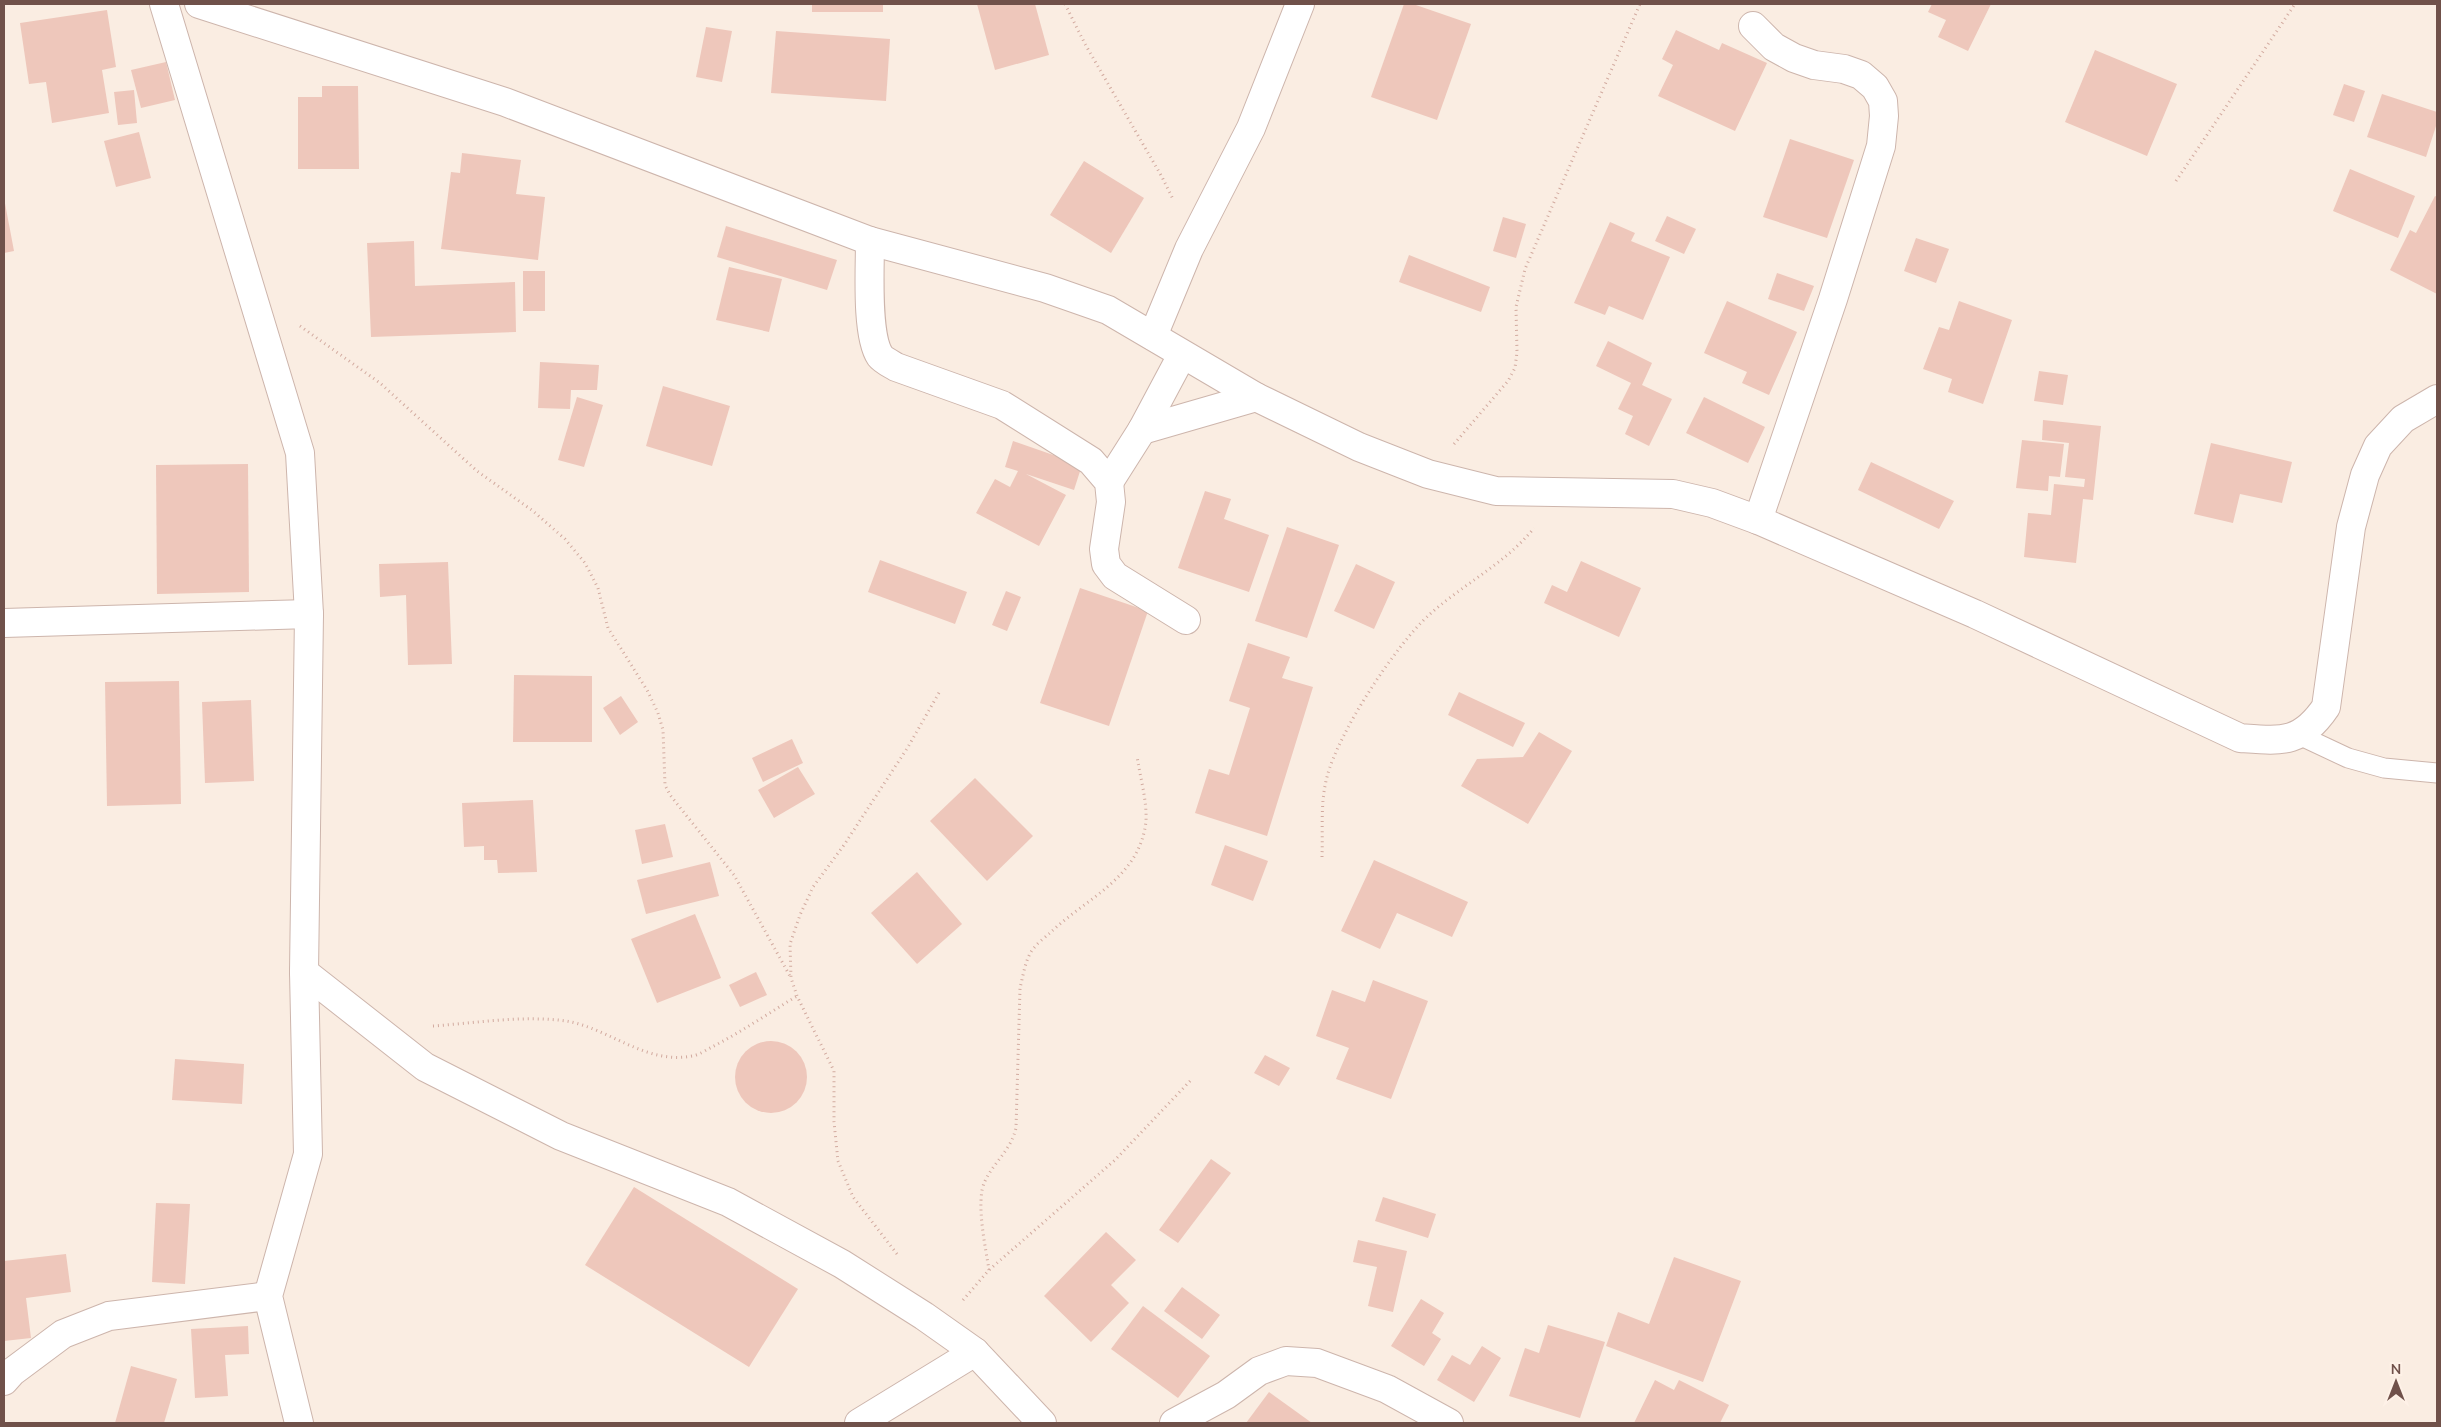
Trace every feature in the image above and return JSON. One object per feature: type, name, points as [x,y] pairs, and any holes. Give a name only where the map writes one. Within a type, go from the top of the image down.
[{"type":"street","points":[[164,4],[300,453],[309,614],[304,972],[308,1154],[268,1296],[299,1423]]},
{"type":"street","points":[[199,4],[505,102],[870,241],[1045,288],[1108,310],[1256,398],[1359,447],[1428,474],[1496,491],[1560,494],[1673,494],[1712,504],[1758,520],[1975,614],[2240,738],[2276,741],[2299,735],[2314,725],[2326,707],[2351,527],[2365,475],[2378,446],[2403,419],[2437,399]]},
{"type":"street","points":[[1152,336],[1190,249],[1250,128],[1300,4]]},
{"type":"street","points":[[1753,26],[1774,47],[1794,58],[1814,65],[1844,69],[1861,75],[1875,86],[1883,101],[1884,116],[1881,146],[1833,298],[1758,520]]},
{"type":"street","points":[[870,241],[871,323],[874,342],[881,356],[896,367],[1002,404],[1092,461],[1109,482],[1111,502],[1104,549],[1106,564],[1115,576],[1186,620]]},
{"type":"street","points":[[1109,482],[1142,430],[1182,355]]},
{"type":"street","points":[[1142,430],[1256,398]]},
{"type":"street","points":[[4,624],[309,614]]},
{"type":"street","points":[[304,972],[425,1067],[561,1136],[728,1202],[842,1264],[940,1327],[975,1352],[1042,1423]]},
{"type":"street","points":[[4,1381],[12,1372],[63,1334],[109,1316],[268,1296]]},
{"type":"street","points":[[859,1423],[975,1352]]},
{"type":"street","points":[[1174,1423],[1226,1395],[1259,1371],[1286,1360],[1317,1363],[1387,1389],[1449,1423]]},
{"type":"lane","points":[[2299,735],[2348,758],[2384,768],[2437,772]]},
{"type":"path","points":[[1065,4],[1085,44],[1162,177],[1175,203],[1190,249]]},
{"type":"path","points":[[1428,474],[1508,380],[1515,368],[1517,352],[1516,307],[1525,269],[1640,4]]},
{"type":"path","points":[[2176,181],[2294,4]]},
{"type":"path","points":[[252,292],[380,383],[477,471],[533,510],[565,540],[585,563],[598,588],[608,628],[647,690],[658,713],[663,730],[665,785],[670,795],[734,875],[791,978],[797,996],[834,1071],[834,1122],[838,1161],[853,1197],[901,1262]]},
{"type":"path","points":[[1322,857],[1323,802],[1326,778],[1336,749],[1364,701],[1400,649],[1428,616],[1457,592],[1493,568],[1523,541],[1560,494]]},
{"type":"path","points":[[791,978],[790,944],[800,915],[813,887],[844,846],[908,747],[940,691]]},
{"type":"path","points":[[989,1270],[981,1209],[984,1183],[1013,1142],[1016,1128],[1020,988],[1024,970],[1031,951],[1061,922],[1116,882],[1140,844],[1146,809],[1137,756]]},
{"type":"path","points":[[377,1030],[541,1018],[568,1021],[596,1030],[634,1048],[670,1057],[693,1056],[722,1042],[797,996]]},
{"type":"path","points":[[940,1327],[989,1270],[1115,1160],[1191,1080]]},
{"type":"building","points":[[812,4],[883,4],[883,12],[812,12]]},
{"type":"building","points":[[977,4],[1035,4],[1049,55],[995,70]]},
{"type":"building","points":[[1404,4],[1413,4],[1471,24],[1437,120],[1371,97]]},
{"type":"building","points":[[1932,4],[1991,4],[1968,51],[1938,37],[1946,20],[1928,12]]},
{"type":"building","points":[[107,10],[116,67],[102,70],[109,113],[52,123],[46,82],[29,84],[20,23]]},
{"type":"building","points":[[706,27],[732,31],[722,82],[696,77]]},
{"type":"building","points":[[1676,30],[1719,50],[1722,43],[1767,63],[1735,131],[1658,96],[1673,65],[1662,59]]},
{"type":"building","points":[[776,31],[890,39],[886,101],[771,93]]},
{"type":"building","points":[[2095,50],[2177,84],[2147,156],[2065,122]]},
{"type":"building","points":[[166,62],[175,100],[141,108],[131,70]]},
{"type":"building","points":[[2344,84],[2365,91],[2354,122],[2333,115]]},
{"type":"building","points":[[322,86],[358,86],[359,169],[298,169],[298,97],[322,97]]},
{"type":"building","points":[[134,90],[137,123],[118,125],[114,92]]},
{"type":"building","points":[[2382,94],[2437,112],[2437,123],[2426,157],[2367,137]]},
{"type":"building","points":[[139,132],[151,178],[116,187],[104,141]]},
{"type":"building","points":[[1790,139],[1854,160],[1827,238],[1763,217]]},
{"type":"building","points":[[462,153],[521,160],[516,194],[545,197],[538,260],[441,249],[451,172],[460,173]]},
{"type":"building","points":[[1084,161],[1144,198],[1111,253],[1050,215]]},
{"type":"building","points":[[2350,169],[2415,196],[2398,238],[2333,211]]},
{"type":"building","points":[[2435,196],[2437,197],[2437,294],[2390,270],[2410,230],[2416,233]]},
{"type":"building","points":[[4,198],[14,251],[4,253]]},
{"type":"building","points":[[1667,216],[1696,229],[1684,254],[1655,241]]},
{"type":"building","points":[[1503,217],[1526,224],[1516,258],[1493,251]]},
{"type":"building","points":[[1610,222],[1635,233],[1631,241],[1670,257],[1643,320],[1609,306],[1605,315],[1574,303]]},
{"type":"building","points":[[726,226],[837,260],[827,290],[717,257]]},
{"type":"building","points":[[1916,238],[1949,249],[1936,283],[1904,271]]},
{"type":"building","points":[[414,241],[415,286],[515,282],[516,332],[371,337],[367,243]]},
{"type":"building","points":[[1409,255],[1490,287],[1481,312],[1399,282]]},
{"type":"building","points":[[729,267],[782,279],[769,332],[716,320]]},
{"type":"building","points":[[523,271],[545,271],[545,311],[523,311]]},
{"type":"building","points":[[1777,273],[1814,286],[1804,311],[1768,299]]},
{"type":"building","points":[[1727,301],[1797,332],[1769,395],[1742,383],[1747,372],[1704,353]]},
{"type":"building","points":[[1959,301],[2012,320],[1983,404],[1948,392],[1952,379],[1923,369],[1939,327],[1949,330]]},
{"type":"building","points":[[1608,341],[1652,363],[1642,385],[1672,399],[1649,446],[1625,434],[1633,416],[1618,409],[1631,383],[1596,366]]},
{"type":"building","points":[[540,362],[599,365],[597,390],[571,390],[570,409],[538,408]]},
{"type":"building","points":[[2039,371],[2068,375],[2063,405],[2034,401]]},
{"type":"building","points":[[663,386],[730,406],[712,466],[646,446]]},
{"type":"building","points":[[577,397],[603,405],[584,467],[558,460]]},
{"type":"building","points":[[1704,397],[1765,427],[1748,463],[1686,433]]},
{"type":"building","points":[[2043,420],[2101,426],[2093,500],[2083,499],[2076,563],[2024,557],[2028,513],[2051,515],[2054,484],[2084,487],[2085,479],[2065,477],[2069,443],[2042,440]]},
{"type":"building","points":[[2022,440],[2064,444],[2060,477],[2049,476],[2048,491],[2016,488]]},
{"type":"building","points":[[1013,441],[1082,465],[1074,490],[1026,474],[1066,495],[1039,546],[976,513],[995,479],[1010,487],[1018,471],[1005,467]]},
{"type":"building","points":[[2211,443],[2292,462],[2282,503],[2240,494],[2233,523],[2194,514]]},
{"type":"building","points":[[1871,462],[1954,501],[1939,529],[1858,490]]},
{"type":"building","points":[[248,464],[249,592],[157,594],[156,465]]},
{"type":"building","points":[[1205,491],[1231,499],[1224,519],[1269,535],[1249,592],[1178,568]]},
{"type":"building","points":[[1287,527],[1339,545],[1307,638],[1255,621]]},
{"type":"building","points":[[880,560],[967,592],[955,624],[868,592]]},
{"type":"building","points":[[1581,561],[1641,588],[1619,637],[1544,603],[1552,585],[1567,592]]},
{"type":"building","points":[[448,562],[452,664],[408,665],[406,595],[380,597],[379,564]]},
{"type":"building","points":[[1356,564],[1395,582],[1374,629],[1334,611]]},
{"type":"building","points":[[1080,588],[1148,611],[1109,726],[1040,703]]},
{"type":"building","points":[[1006,591],[1021,597],[1007,631],[992,625]]},
{"type":"building","points":[[1248,643],[1290,657],[1282,678],[1313,687],[1267,836],[1195,813],[1209,769],[1229,775],[1250,708],[1229,701]]},
{"type":"building","points":[[514,675],[592,676],[592,742],[513,742]]},
{"type":"building","points":[[179,681],[181,804],[107,806],[105,682]]},
{"type":"building","points":[[1459,692],[1525,723],[1513,747],[1448,715]]},
{"type":"building","points":[[621,696],[638,722],[620,735],[603,708]]},
{"type":"building","points":[[251,700],[254,781],[205,783],[202,702]]},
{"type":"building","points":[[1539,732],[1572,751],[1528,824],[1461,786],[1477,759],[1523,757]]},
{"type":"building","points":[[792,739],[803,763],[763,782],[752,758]]},
{"type":"building","points":[[798,767],[815,794],[774,818],[758,790]]},
{"type":"building","points":[[975,778],[1033,836],[987,881],[930,821]]},
{"type":"building","points":[[533,800],[537,872],[498,873],[497,860],[484,860],[484,846],[464,847],[462,803]]},
{"type":"building","points":[[665,824],[673,857],[642,864],[635,830]]},
{"type":"building","points":[[1225,845],[1268,861],[1253,901],[1211,885]]},
{"type":"building","points":[[1374,860],[1468,902],[1452,937],[1397,913],[1380,949],[1341,931]]},
{"type":"building","points":[[710,862],[719,896],[646,914],[637,880]]},
{"type":"building","points":[[917,872],[962,924],[917,964],[871,913]]},
{"type":"building","points":[[695,914],[721,978],[657,1003],[631,939]]},
{"type":"building","points":[[756,972],[767,995],[740,1007],[729,985]]},
{"type":"building","points":[[1373,980],[1428,1001],[1391,1099],[1336,1079],[1349,1048],[1316,1036],[1332,990],[1365,1002]]},
{"type":"building","points":[[778,1041],[797,1051],[805,1063],[807,1077],[805,1091],[797,1103],[785,1111],[764,1113],[745,1103],[737,1091],[735,1070],[745,1051],[757,1043]]},
{"type":"building","points":[[1265,1055],[1290,1068],[1279,1086],[1254,1073]]},
{"type":"building","points":[[175,1059],[244,1064],[242,1104],[172,1100]]},
{"type":"building","points":[[1211,1159],[1231,1173],[1178,1243],[1159,1230]]},
{"type":"building","points":[[634,1187],[798,1289],[749,1367],[585,1265]]},
{"type":"building","points":[[1383,1197],[1436,1214],[1428,1238],[1375,1221]]},
{"type":"building","points":[[156,1203],[190,1204],[185,1284],[152,1282]]},
{"type":"building","points":[[1106,1232],[1136,1260],[1111,1285],[1129,1303],[1091,1342],[1044,1296]]},
{"type":"building","points":[[1358,1240],[1407,1251],[1393,1312],[1368,1306],[1377,1267],[1353,1262]]},
{"type":"building","points":[[66,1254],[71,1292],[26,1298],[31,1338],[4,1341],[4,1261]]},
{"type":"building","points":[[1674,1257],[1741,1281],[1703,1382],[1606,1346],[1618,1312],[1649,1324]]},
{"type":"building","points":[[1182,1287],[1220,1315],[1202,1339],[1164,1311]]},
{"type":"building","points":[[1421,1299],[1444,1313],[1432,1333],[1441,1339],[1424,1366],[1391,1346]]},
{"type":"building","points":[[1143,1306],[1210,1356],[1178,1398],[1111,1349]]},
{"type":"building","points":[[1548,1325],[1605,1342],[1580,1418],[1509,1396],[1525,1348],[1539,1353]]},
{"type":"building","points":[[248,1326],[249,1354],[225,1355],[228,1396],[195,1398],[191,1329]]},
{"type":"building","points":[[1482,1346],[1501,1358],[1474,1402],[1437,1380],[1452,1355],[1470,1365]]},
{"type":"building","points":[[131,1366],[177,1379],[164,1423],[115,1423]]},
{"type":"building","points":[[1655,1380],[1674,1390],[1679,1380],[1729,1405],[1720,1423],[1634,1423]]},
{"type":"building","points":[[1269,1392],[1312,1423],[1246,1423]]}]
